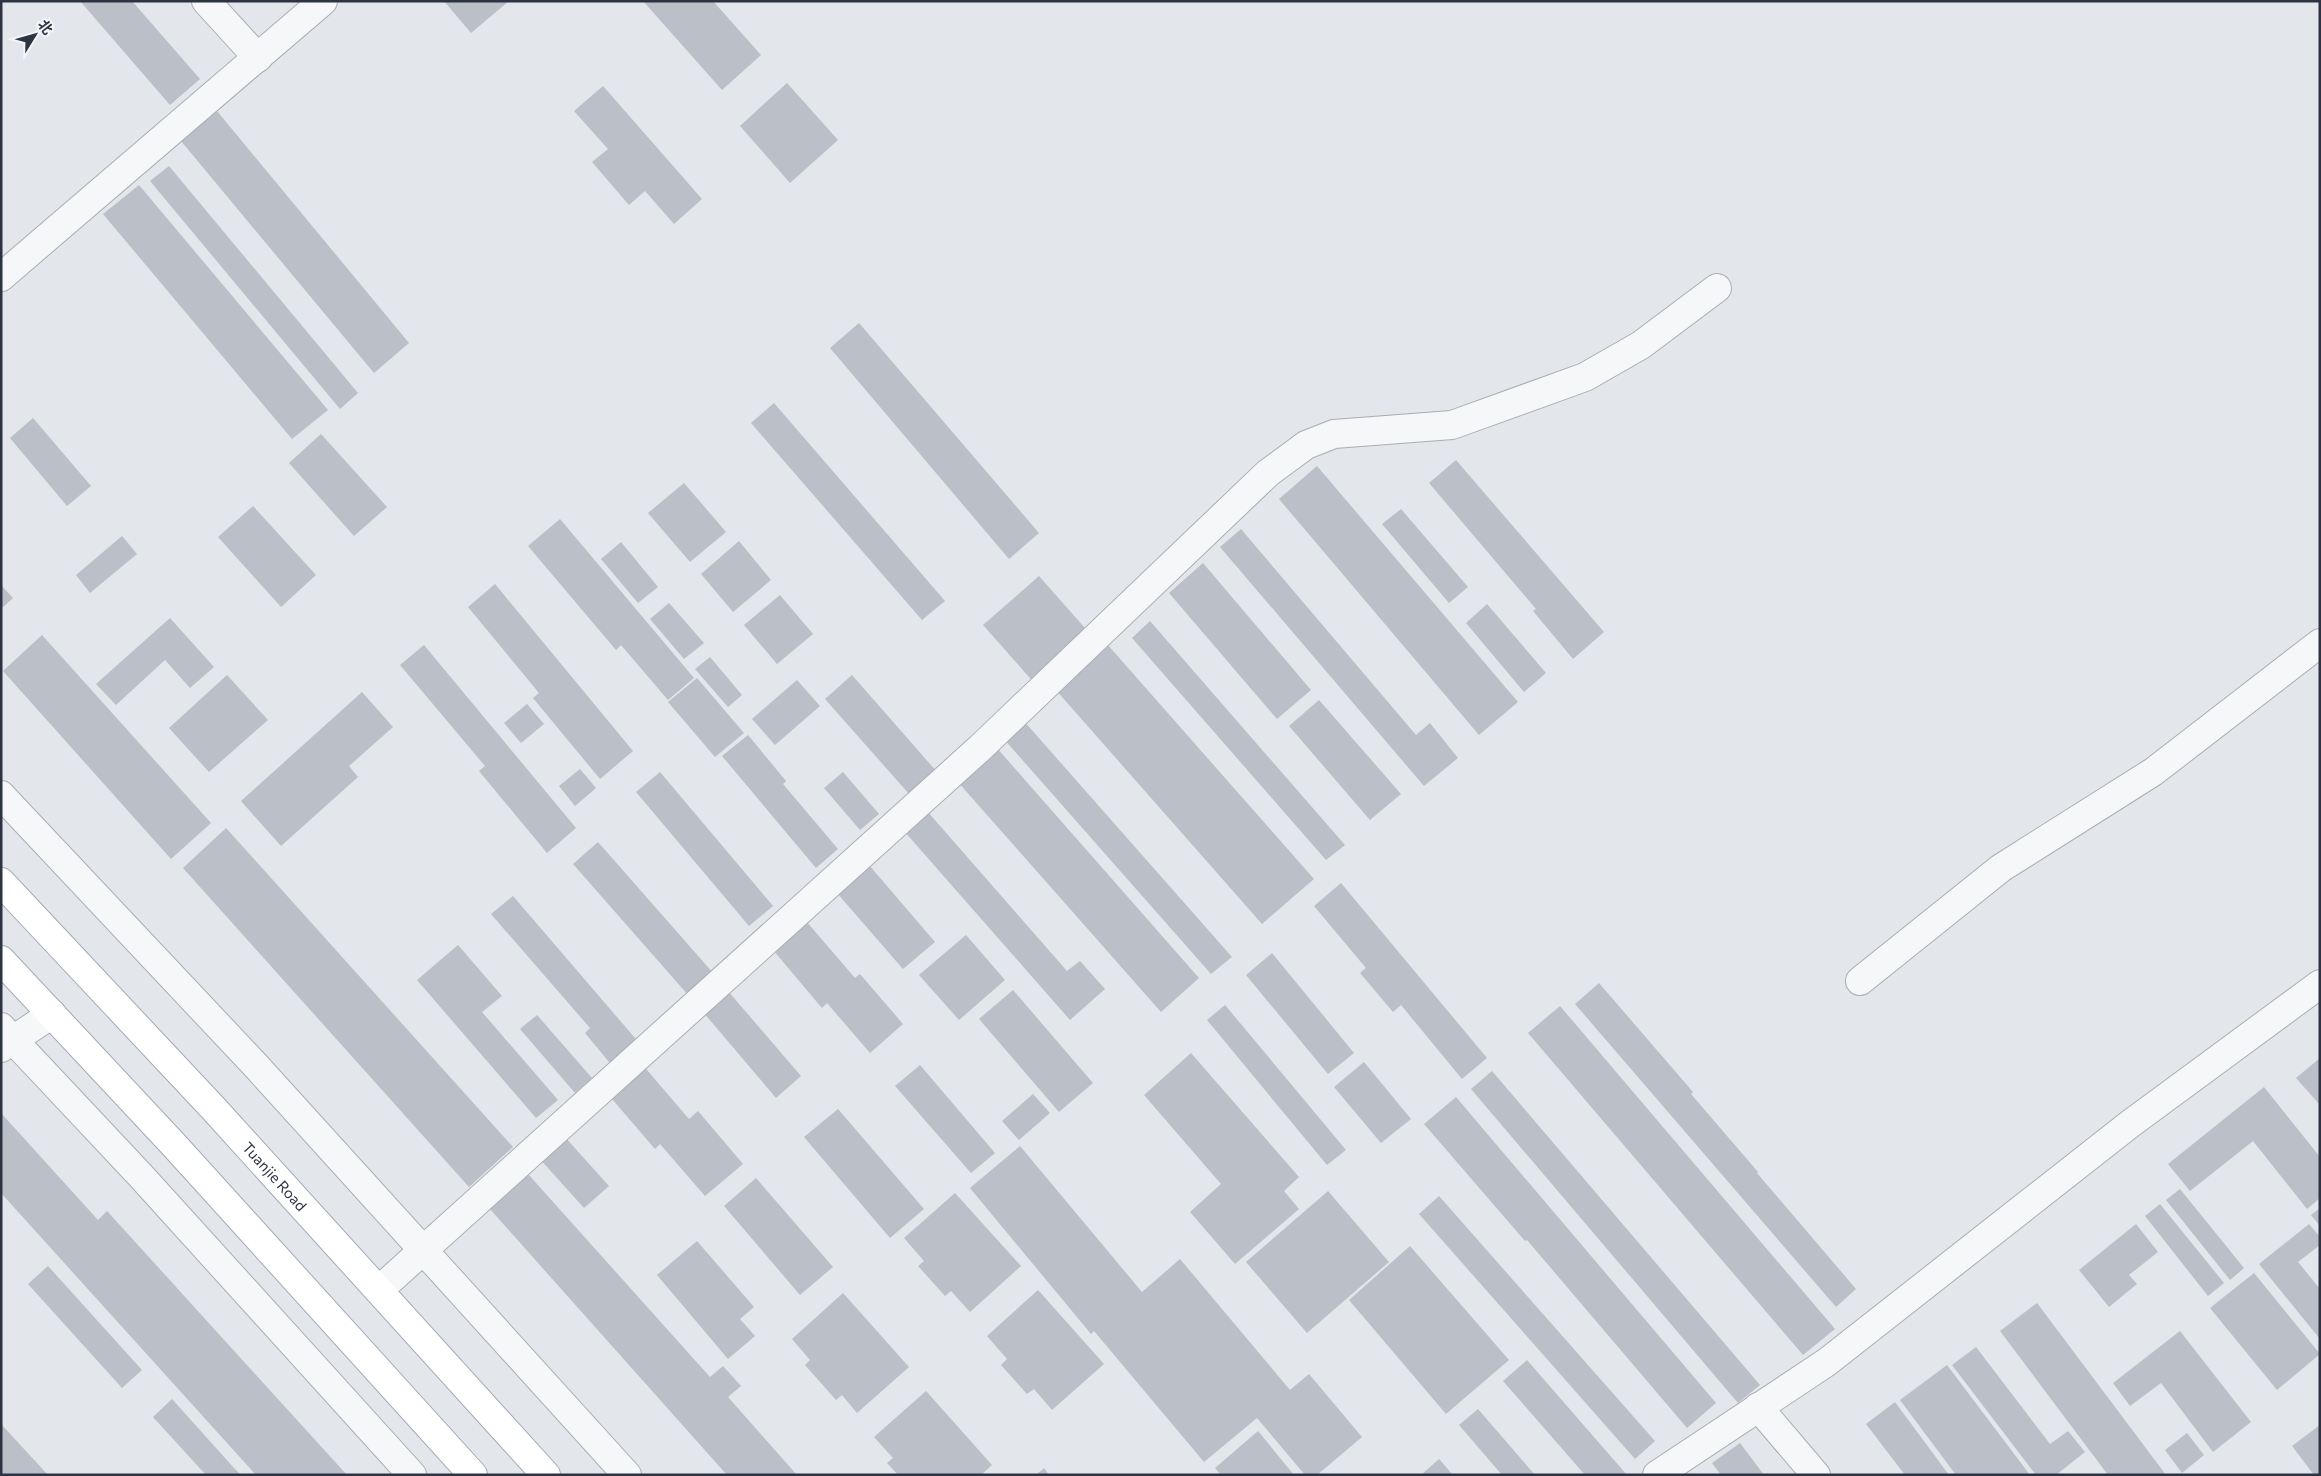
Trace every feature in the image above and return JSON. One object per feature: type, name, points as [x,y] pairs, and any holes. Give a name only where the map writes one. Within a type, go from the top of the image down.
[{"type":"main road","name":"Tuanjie Road","points":[[1,882],[214,1109],[546,1475]]},
{"type":"main road","points":[[1,960],[181,1153],[473,1475]]},
{"type":"street","points":[[206,1],[258,58]]},
{"type":"street","points":[[1,277],[323,1]]},
{"type":"street","points":[[378,1290],[980,748],[1268,473],[1306,445],[1334,434],[1452,426],[1585,377],[1641,345],[1717,288]]},
{"type":"street","points":[[1860,981],[2000,868],[2153,772],[2320,643]]},
{"type":"street","points":[[1,795],[258,1068],[627,1475]]},
{"type":"street","points":[[1657,1475],[1827,1362],[2130,1124],[2320,984]]},
{"type":"street","points":[[52,1014],[5,1039],[141,1176],[412,1475]]},
{"type":"street","points":[[1758,1407],[1816,1475]]},
{"type":"building","points":[[80,1],[132,1],[200,79],[170,105]]},
{"type":"building","points":[[444,1],[509,1],[471,33]]},
{"type":"building","points":[[643,1],[713,1],[761,55],[722,90]]},
{"type":"building","points":[[787,83],[838,140],[790,183],[740,126]]},
{"type":"building","points":[[603,86],[702,199],[674,224],[645,191],[629,205],[592,162],[608,149],[574,111]]},
{"type":"building","points":[[217,111],[409,343],[374,373],[181,141]]},
{"type":"building","points":[[169,166],[358,393],[340,409],[150,181]]},
{"type":"building","points":[[139,185],[328,410],[292,439],[103,214]]},
{"type":"building","points":[[859,323],[1039,533],[1009,559],[830,348]]},
{"type":"building","points":[[774,403],[945,601],[922,620],[751,423]]},
{"type":"building","points":[[33,418],[91,486],[67,506],[10,438]]},
{"type":"building","points":[[321,434],[387,507],[354,536],[289,463]]},
{"type":"building","points":[[1456,460],[1604,632],[1573,659],[1533,611],[1536,609],[1429,483]]},
{"type":"building","points":[[1317,466],[1518,702],[1479,735],[1279,499]]},
{"type":"building","points":[[684,483],[726,532],[690,562],[648,513]]},
{"type":"building","points":[[253,506],[316,575],[281,607],[218,537]]},
{"type":"building","points":[[1401,509],[1468,587],[1449,603],[1382,524]]},
{"type":"building","points":[[560,519],[694,678],[668,700],[621,645],[616,650],[528,546]]},
{"type":"building","points":[[1241,529],[1416,735],[1430,723],[1458,758],[1424,786],[1220,547]]},
{"type":"building","points":[[122,536],[137,554],[90,593],[76,575]]},
{"type":"building","points":[[739,541],[771,580],[733,612],[701,574]]},
{"type":"building","points":[[621,542],[658,587],[638,603],[601,559]]},
{"type":"building","points":[[1203,563],[1311,690],[1277,719],[1169,593]]},
{"type":"building","points":[[1039,576],[1092,636],[1036,685],[983,625]]},
{"type":"building","points":[[495,584],[633,751],[600,779],[533,698],[539,693],[468,607]]},
{"type":"building","points":[[1,585],[13,598],[1,609]]},
{"type":"building","points":[[780,595],[813,634],[777,664],[744,625]]},
{"type":"building","points":[[669,603],[704,643],[684,659],[650,619]]},
{"type":"building","points":[[1487,604],[1546,673],[1524,692],[1466,623]]},
{"type":"building","points":[[170,618],[214,667],[190,688],[165,660],[116,705],[96,684]]},
{"type":"building","points":[[1150,621],[1345,845],[1326,860],[1132,638]]},
{"type":"building","points":[[42,635],[211,823],[171,859],[3,671]]},
{"type":"building","points":[[1107,644],[1314,879],[1262,924],[1055,689]]},
{"type":"building","points":[[424,645],[576,828],[547,853],[479,771],[485,766],[400,665]]},
{"type":"building","points":[[710,657],[742,695],[728,707],[695,669]]},
{"type":"building","points":[[227,675],[268,720],[209,772],[169,728]]},
{"type":"building","points":[[852,675],[937,772],[910,795],[825,699]]},
{"type":"building","points":[[697,678],[744,733],[715,757],[668,702]]},
{"type":"building","points":[[797,680],[820,706],[775,745],[752,719]]},
{"type":"building","points":[[362,692],[393,727],[349,766],[358,777],[281,846],[241,801]]},
{"type":"building","points":[[1319,700],[1401,794],[1370,820],[1289,726]]},
{"type":"building","points":[[527,704],[544,724],[521,743],[504,723]]},
{"type":"building","points":[[1023,720],[1232,957],[1211,974],[1003,738]]},
{"type":"building","points":[[748,735],[786,781],[783,784],[838,849],[816,868],[722,756]]},
{"type":"building","points":[[996,747],[1199,978],[1161,1012],[957,781]]},
{"type":"building","points":[[580,769],[596,788],[575,806],[559,786]]},
{"type":"building","points":[[660,772],[773,906],[749,926],[636,792]]},
{"type":"building","points":[[843,772],[879,814],[860,830],[824,788]]},
{"type":"building","points":[[927,811],[1067,971],[1080,961],[1105,989],[1070,1020],[904,831]]},
{"type":"building","points":[[226,828],[513,1147],[469,1187],[183,868]]},
{"type":"building","points":[[598,842],[714,974],[689,996],[573,864]]},
{"type":"building","points":[[869,865],[935,942],[903,969],[837,893]]},
{"type":"building","points":[[1341,883],[1487,1058],[1462,1079],[1401,1005],[1393,1012],[1360,973],[1366,968],[1314,906]]},
{"type":"building","points":[[513,896],[641,1045],[614,1068],[585,1033],[590,1028],[491,914]]},
{"type":"building","points":[[806,921],[855,978],[860,974],[903,1024],[870,1053],[827,1003],[822,1008],[773,950]]},
{"type":"building","points":[[966,935],[1005,980],[959,1020],[919,975]]},
{"type":"building","points":[[458,945],[502,996],[482,1012],[558,1100],[536,1118],[417,980]]},
{"type":"building","points":[[1272,953],[1354,1053],[1328,1074],[1246,975]]},
{"type":"building","points":[[1599,983],[1693,1092],[1691,1094],[1856,1289],[1836,1307],[1575,1004]]},
{"type":"building","points":[[1013,990],[1093,1083],[1059,1112],[979,1019]]},
{"type":"building","points":[[728,991],[801,1076],[776,1098],[703,1012]]},
{"type":"building","points":[[1225,1005],[1346,1150],[1327,1165],[1207,1020]]},
{"type":"building","points":[[1560,1006],[1835,1329],[1803,1355],[1528,1033]]},
{"type":"building","points":[[537,1015],[592,1078],[575,1093],[520,1029]]},
{"type":"building","points":[[1191,1053],[1299,1177],[1284,1191],[1299,1209],[1235,1264],[1190,1212],[1221,1184],[1144,1095]]},
{"type":"building","points":[[2320,1058],[2320,1105],[2296,1078]]},
{"type":"building","points":[[1364,1062],[1411,1119],[1381,1143],[1334,1087]]},
{"type":"building","points":[[641,1063],[689,1119],[698,1111],[743,1164],[705,1196],[660,1144],[655,1149],[606,1092]]},
{"type":"building","points":[[920,1065],[995,1153],[971,1173],[895,1086]]},
{"type":"building","points":[[1492,1071],[1760,1385],[1738,1403],[1471,1089]]},
{"type":"building","points":[[2264,1087],[2320,1157],[2320,1198],[2307,1209],[2253,1141],[2190,1191],[2168,1164]]},
{"type":"building","points":[[1033,1094],[1050,1113],[1019,1140],[1002,1121]]},
{"type":"building","points":[[1456,1097],[1716,1403],[1687,1428],[1527,1240],[1525,1241],[1424,1124]]},
{"type":"building","points":[[838,1109],[924,1209],[890,1238],[804,1137]]},
{"type":"building","points":[[1,1113],[98,1220],[107,1211],[347,1475],[256,1475],[1,1193]]},
{"type":"building","points":[[564,1136],[609,1186],[584,1208],[539,1158]]},
{"type":"building","points":[[1020,1146],[1142,1292],[1180,1259],[1290,1390],[1309,1374],[1362,1437],[1317,1475],[1305,1475],[1257,1418],[1204,1462],[1094,1331],[1091,1334],[970,1188]]},
{"type":"building","points":[[528,1174],[710,1377],[723,1366],[741,1386],[728,1397],[797,1475],[727,1475],[489,1208]]},
{"type":"building","points":[[756,1178],[833,1267],[800,1295],[724,1206]]},
{"type":"building","points":[[2180,1189],[2244,1268],[2230,1280],[2166,1200]]},
{"type":"building","points":[[1328,1191],[1389,1262],[1307,1333],[1246,1262]]},
{"type":"building","points":[[955,1193],[1021,1266],[970,1312],[951,1291],[945,1296],[918,1266],[924,1261],[904,1238]]},
{"type":"building","points":[[1439,1196],[1655,1441],[1635,1459],[1419,1214]]},
{"type":"building","points":[[2160,1204],[2224,1283],[2208,1296],[2145,1216]]},
{"type":"building","points":[[2320,1208],[2320,1226],[2311,1215]]},
{"type":"building","points":[[2136,1224],[2158,1252],[2129,1275],[2137,1284],[2109,1307],[2079,1270]]},
{"type":"building","points":[[2309,1224],[2320,1237],[2320,1245],[2298,1262],[2320,1289],[2320,1339],[2259,1264]]},
{"type":"building","points":[[697,1241],[754,1307],[740,1319],[755,1336],[728,1359],[657,1275]]},
{"type":"building","points":[[1410,1246],[1509,1360],[1446,1414],[1349,1300]]},
{"type":"building","points":[[48,1266],[142,1370],[122,1388],[28,1284]]},
{"type":"building","points":[[2254,1273],[2320,1354],[2277,1390],[2210,1308]]},
{"type":"building","points":[[1038,1290],[1104,1364],[1052,1410],[1034,1389],[1027,1394],[1001,1365],[1007,1359],[987,1336]]},
{"type":"building","points":[[843,1293],[909,1367],[857,1413],[842,1395],[836,1400],[805,1365],[810,1360],[792,1339]]},
{"type":"building","points":[[2037,1303],[2166,1475],[2108,1475],[2000,1331]]},
{"type":"building","points":[[2180,1331],[2251,1422],[2213,1452],[2161,1383],[2130,1406],[2113,1383]]},
{"type":"building","points":[[1976,1347],[2050,1444],[2068,1431],[2085,1452],[2056,1475],[2036,1475],[1952,1365]]},
{"type":"building","points":[[1527,1360],[1627,1475],[1585,1475],[1503,1381]]},
{"type":"building","points":[[1947,1365],[2030,1475],[1956,1475],[1900,1400]]},
{"type":"building","points":[[926,1391],[992,1465],[981,1475],[898,1475],[887,1463],[893,1458],[874,1437]]},
{"type":"building","points":[[172,1399],[241,1475],[206,1475],[153,1417]]},
{"type":"building","points":[[1895,1402],[1949,1475],[1905,1475],[1866,1424]]},
{"type":"building","points":[[1478,1409],[1535,1475],[1502,1475],[1459,1425]]},
{"type":"building","points":[[1,1424],[48,1475],[1,1475]]},
{"type":"building","points":[[2320,1425],[2320,1475],[2314,1475],[2292,1446]]},
{"type":"building","points":[[1258,1431],[1294,1475],[1221,1475],[1215,1468]]},
{"type":"building","points":[[2187,1433],[2204,1455],[2182,1473],[2165,1450]]},
{"type":"building","points":[[1740,1443],[1764,1475],[1721,1475],[1712,1463]]},
{"type":"building","points":[[1439,1459],[1453,1475],[1421,1475]]},
{"type":"building","points":[[1044,1468],[1049,1475],[1036,1475]]}]
